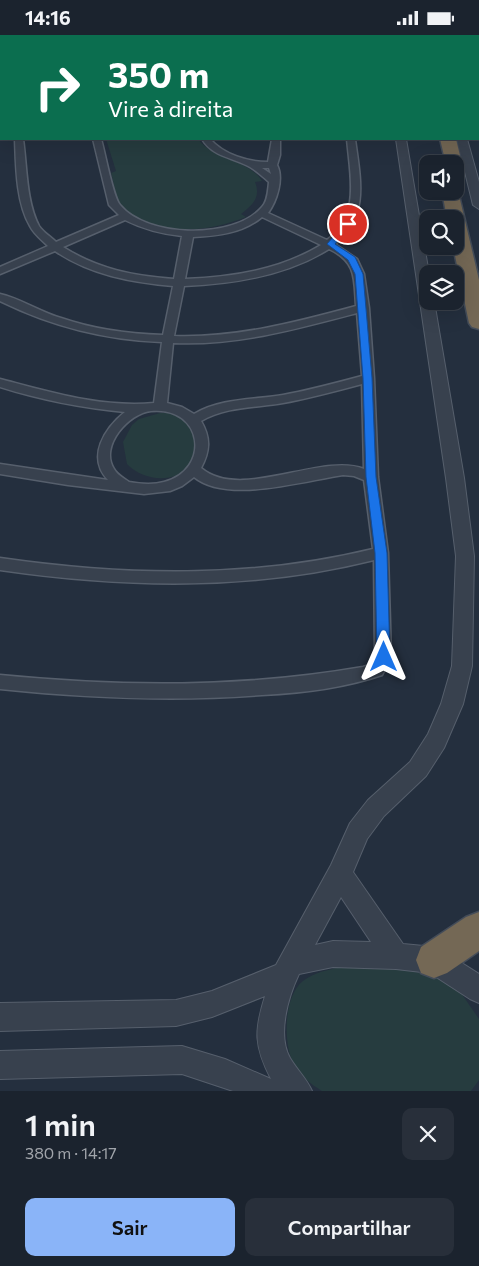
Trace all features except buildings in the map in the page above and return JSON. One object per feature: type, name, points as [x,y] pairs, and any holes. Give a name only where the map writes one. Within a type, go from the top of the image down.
[{"type":"highway","points":[[440,140],[443,155]]},
{"type":"highway","points":[[448,140],[452,155]]},
{"type":"highway","points":[[452,200],[479,323]]},
{"type":"highway","points":[[461,200],[479,282]]},
{"type":"highway","points":[[434,960],[479,930]]},
{"type":"street","points":[[19,140],[30,211],[34,225],[42,235],[69,256],[109,272],[132,277],[177,282],[220,281],[267,272],[289,265],[331,244],[348,224],[356,201],[351,140]]},
{"type":"street","points":[[97,140],[111,199],[118,210],[125,216],[156,229],[188,234],[236,227],[261,213],[270,202],[273,193],[276,172],[272,165],[276,140]]},
{"type":"street","points":[[207,140],[216,149],[253,165],[274,181]]},
{"type":"street","points":[[298,1091],[282,1072],[271,1043],[276,1003],[287,969],[340,875],[358,831],[376,808],[418,769],[436,741],[452,704],[462,666],[465,556],[455,478],[402,140]]},
{"type":"street","points":[[462,140],[479,205]]},
{"type":"street","points":[[253,165],[272,165]]},
{"type":"street","points":[[0,682],[74,690],[176,693],[278,687],[363,674],[376,670],[384,657],[381,553],[371,477],[368,378],[359,274],[355,263],[331,244],[261,213]]},
{"type":"street","points":[[0,271],[125,216]]},
{"type":"street","points":[[160,405],[177,282],[188,234]]},
{"type":"street","points":[[0,297],[21,309],[58,322],[101,332],[168,339],[205,339],[241,336],[280,329],[363,308]]},
{"type":"street","points":[[194,420],[208,410],[224,406],[280,399],[368,378]]},
{"type":"street","points":[[0,383],[70,400],[139,408],[160,405],[172,408],[194,420],[201,433],[202,450],[201,458],[194,470],[166,487],[125,487],[43,478],[0,469]]},
{"type":"street","points":[[125,487],[106,467],[104,449],[116,427],[128,415],[139,408]]},
{"type":"street","points":[[194,470],[204,479],[214,483],[230,485],[343,470],[356,471],[371,477]]},
{"type":"street","points":[[0,564],[52,573],[117,578],[201,578],[325,566],[381,553]]},
{"type":"street","points":[[340,875],[396,955]]},
{"type":"street","points":[[0,1017],[176,1013],[212,1004],[287,969],[333,954],[396,955],[434,960],[479,989]]},
{"type":"street","points":[[0,1065],[182,1060],[225,1073],[265,1091]]},
{"type":"green space","points":[[106,140],[199,140],[213,151],[248,168],[262,181],[255,182],[257,192],[255,200],[241,214],[246,217],[208,228],[182,229],[169,228],[143,221],[123,209],[116,194],[111,173],[116,171]]},
{"type":"green space","points":[[160,413],[171,413],[190,420],[200,445],[196,459],[191,466],[176,476],[167,478],[150,477],[134,470],[127,464],[123,442],[132,425],[139,419]]},
{"type":"green space","points":[[342,967],[395,969],[436,975],[461,993],[479,1019],[479,1080],[471,1091],[322,1091],[303,1077],[290,1056],[287,1033],[288,1009],[296,988],[303,981],[312,975]]},
{"type":"route","points":[[348,224],[331,244],[352,259],[359,274],[368,378],[371,477],[381,553],[384,657]]}]
